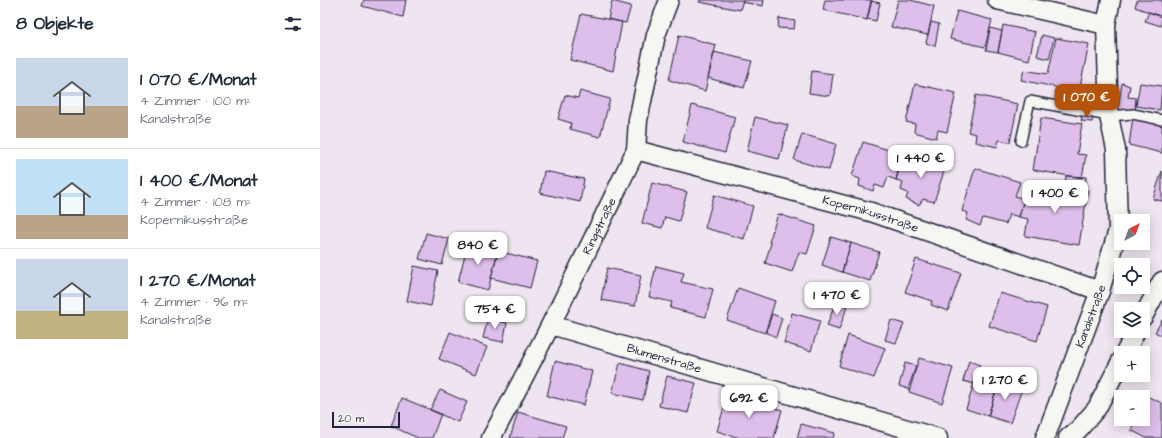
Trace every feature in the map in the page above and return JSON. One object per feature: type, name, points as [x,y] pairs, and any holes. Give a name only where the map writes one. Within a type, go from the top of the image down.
[{"type":"street","name":"Ringstraße","points":[[491,438],[518,390],[551,325],[636,150],[638,120],[656,35],[669,0]]},
{"type":"street","points":[[997,0],[1106,25]]},
{"type":"street","name":"Kanalstraße","points":[[1045,438],[1100,291],[1118,230],[1116,150],[1109,116],[1106,25],[1111,0]]},
{"type":"street","name":"Kopernikusstraße","points":[[636,150],[871,212],[1100,291]]},
{"type":"street","points":[[1150,303],[1162,281]]},
{"type":"street","name":"Blumenstraße","points":[[551,325],[938,438]]},
{"type":"street","points":[[1068,438],[1079,429],[1097,408],[1114,374]]},
{"type":"lane","points":[[1021,141],[1030,102],[1109,116],[1133,114],[1162,120]]},
{"type":"building","points":[[364,0],[406,0],[403,17],[362,6]]},
{"type":"building","points":[[700,0],[743,0],[740,10],[699,2]]},
{"type":"building","points":[[743,0],[764,0],[763,6],[742,2]]},
{"type":"building","points":[[825,0],[872,0],[867,20],[823,10]]},
{"type":"building","points":[[898,0],[910,0],[934,6],[928,35],[891,27]]},
{"type":"building","points":[[1137,0],[1162,0],[1162,17],[1135,7]]},
{"type":"building","points":[[612,1],[631,6],[626,23],[608,19]]},
{"type":"building","points":[[871,1],[880,3],[876,21],[867,19]]},
{"type":"building","points":[[957,11],[992,20],[985,47],[950,39]]},
{"type":"building","points":[[1149,12],[1162,17],[1161,26],[1145,21]]},
{"type":"building","points":[[581,14],[622,22],[613,71],[570,60]]},
{"type":"building","points":[[779,18],[795,21],[794,29],[778,28]]},
{"type":"building","points":[[931,22],[939,24],[935,46],[926,43]]},
{"type":"building","points":[[1003,25],[1035,32],[1029,60],[998,52]]},
{"type":"building","points":[[990,28],[1002,31],[998,52],[986,50]]},
{"type":"building","points":[[679,35],[716,45],[705,91],[669,80]]},
{"type":"building","points":[[1042,35],[1054,38],[1049,59],[1037,56]]},
{"type":"building","points":[[1056,38],[1089,44],[1079,92],[1021,80],[1024,70],[1048,74]]},
{"type":"building","points":[[714,52],[752,61],[744,88],[708,78]]},
{"type":"building","points":[[812,71],[833,74],[830,96],[809,93]]},
{"type":"building","points":[[1122,83],[1130,86],[1128,97],[1136,98],[1135,112],[1118,109]]},
{"type":"building","points":[[1140,83],[1162,86],[1160,110],[1136,106]]},
{"type":"building","points":[[915,84],[956,93],[947,132],[938,130],[936,138],[914,132],[915,124],[906,122]]},
{"type":"building","points":[[580,91],[610,99],[600,137],[570,129],[571,123],[558,119],[565,95],[578,98]]},
{"type":"building","points":[[976,95],[1018,104],[1010,142],[999,140],[997,147],[975,142],[976,134],[968,132]]},
{"type":"building","points":[[692,105],[735,117],[725,153],[683,142]]},
{"type":"building","points":[[1082,115],[1093,116],[1092,122],[1081,121]]},
{"type":"building","points":[[755,117],[788,125],[779,159],[747,151]]},
{"type":"building","points":[[1133,117],[1162,123],[1162,153],[1129,145]]},
{"type":"building","points":[[1041,118],[1082,124],[1077,154],[1086,155],[1082,178],[1033,170]]},
{"type":"building","points":[[802,134],[836,144],[829,170],[794,160]]},
{"type":"building","points":[[863,142],[895,152],[893,159],[901,161],[896,180],[888,177],[884,188],[875,185],[873,191],[859,186],[860,179],[852,176]]},
{"type":"building","points":[[913,154],[946,165],[934,202],[923,199],[919,205],[906,199],[908,193],[901,190],[903,182],[896,180],[901,161],[910,164]]},
{"type":"building","points":[[975,168],[1020,182],[1015,196],[1024,199],[1019,217],[1009,214],[1006,224],[983,218],[980,226],[966,220],[968,213],[962,211]]},
{"type":"building","points":[[544,171],[584,179],[580,202],[540,193]]},
{"type":"building","points":[[1162,171],[1162,201],[1153,199]]},
{"type":"building","points":[[1066,176],[1086,177],[1086,187],[1065,185]]},
{"type":"building","points":[[652,183],[687,192],[679,221],[665,217],[662,228],[642,223]]},
{"type":"building","points":[[1034,184],[1088,190],[1079,245],[1025,236],[1028,219],[1019,217],[1024,199],[1031,201]]},
{"type":"building","points":[[714,195],[753,206],[744,239],[705,228]]},
{"type":"building","points":[[778,214],[816,226],[807,254],[799,252],[792,272],[765,263],[771,243],[769,242]]},
{"type":"building","points":[[426,233],[449,239],[442,265],[419,259]]},
{"type":"building","points":[[831,237],[851,243],[842,272],[822,265]]},
{"type":"building","points":[[468,243],[498,251],[488,290],[458,282]]},
{"type":"building","points":[[851,243],[879,252],[870,281],[842,272]]},
{"type":"building","points":[[498,251],[537,261],[530,288],[491,278]]},
{"type":"building","points":[[916,259],[961,273],[948,311],[931,305],[932,301],[905,292]]},
{"type":"building","points":[[414,266],[438,271],[431,306],[407,301]]},
{"type":"building","points":[[656,266],[684,273],[681,282],[713,289],[706,317],[670,308],[672,302],[649,297]]},
{"type":"building","points":[[607,268],[641,275],[635,306],[601,300]]},
{"type":"building","points":[[738,288],[775,301],[765,333],[727,320]]},
{"type":"building","points":[[1000,293],[1047,307],[1037,341],[989,326]]},
{"type":"building","points":[[835,303],[847,307],[839,330],[827,326]]},
{"type":"building","points":[[792,313],[820,321],[811,351],[784,343]]},
{"type":"building","points":[[772,314],[782,318],[776,337],[766,332]]},
{"type":"building","points":[[488,318],[507,323],[503,342],[483,338]]},
{"type":"building","points":[[891,320],[904,324],[896,343],[885,340]]},
{"type":"building","points":[[1162,320],[1162,336],[1155,332]]},
{"type":"building","points":[[450,332],[487,347],[476,374],[439,359]]},
{"type":"building","points":[[848,335],[885,348],[874,378],[839,366]]},
{"type":"building","points":[[919,358],[953,368],[942,403],[909,392]]},
{"type":"building","points":[[555,361],[592,371],[584,405],[547,396]]},
{"type":"building","points":[[969,361],[980,365],[974,384],[963,381]]},
{"type":"building","points":[[620,363],[649,371],[643,400],[612,393]]},
{"type":"building","points":[[905,363],[916,366],[908,389],[899,386]]},
{"type":"building","points":[[978,370],[1000,378],[988,416],[966,409]]},
{"type":"building","points":[[667,376],[696,383],[688,413],[659,406]]},
{"type":"building","points":[[1000,378],[1023,386],[1010,423],[988,416]]},
{"type":"building","points":[[440,390],[467,402],[458,422],[430,410]]},
{"type":"building","points":[[728,394],[782,410],[774,438],[740,438],[717,431]]},
{"type":"building","points":[[402,398],[441,414],[432,438],[418,438],[391,426]]},
{"type":"building","points":[[1150,398],[1162,403],[1162,438],[1146,438],[1131,430],[1133,426],[1150,426]]},
{"type":"building","points":[[518,412],[566,426],[562,438],[510,438]]},
{"type":"building","points":[[801,424],[835,433],[833,438],[797,438]]}]
